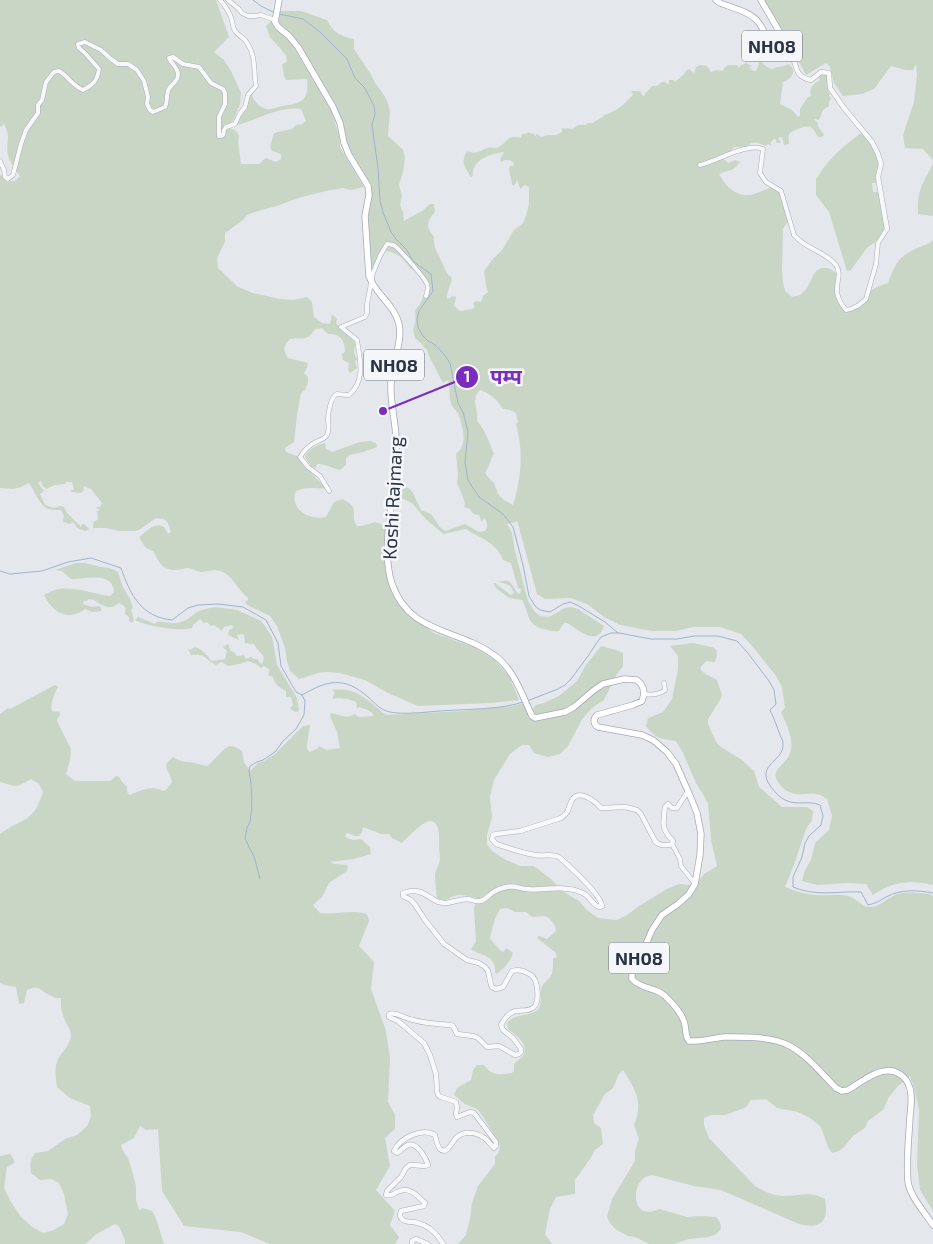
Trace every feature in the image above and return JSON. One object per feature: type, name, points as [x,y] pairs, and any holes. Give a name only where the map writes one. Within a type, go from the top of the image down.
[{"type":"main road","name":"NH08","points":[[716,0],[752,16],[757,20],[775,51],[779,54],[785,52],[779,30],[761,0]]},
{"type":"main road","points":[[279,3],[275,22],[298,47],[333,108],[340,123],[346,149],[368,186],[369,195],[365,216],[367,269],[371,284]]},
{"type":"main road","name":"Koshi Rajmarg","points":[[371,284],[390,306],[396,317],[399,330],[391,382],[391,400],[396,437],[396,461],[388,535],[388,566],[392,583],[402,604],[416,618],[430,627],[475,645],[494,655],[506,666],[532,716],[535,718],[565,712],[603,684],[624,679],[637,680],[643,688],[644,694]]},
{"type":"main road","points":[[644,694],[642,701],[638,704],[597,715],[594,720],[595,724],[642,735],[667,752],[676,764],[697,813],[701,834],[700,855],[695,884]]},
{"type":"main road","name":"NH08","points":[[695,884],[689,894],[662,915],[652,930],[632,973],[633,981],[641,986],[658,990],[668,998],[684,1020],[686,1038],[689,1041],[745,1037],[780,1042],[798,1051],[836,1088],[842,1091],[848,1090],[883,1071],[889,1070],[900,1074],[908,1083],[911,1093],[908,1149],[909,1186],[933,1225]]},
{"type":"street","points":[[0,161],[5,177],[8,179],[13,174],[26,130],[38,113],[38,105],[42,100],[46,82],[54,72],[59,71],[66,75],[70,82],[83,90],[93,85],[98,76],[99,69],[79,48],[78,44],[85,42],[101,50],[118,64],[128,64],[137,70],[144,81],[148,97],[147,104],[153,112],[165,107],[168,100],[168,91],[178,78],[179,73],[169,58],[173,57],[184,64],[199,67],[211,83],[225,92],[225,104],[219,117],[219,136],[223,135],[226,127],[235,124],[247,103],[248,95],[256,86],[255,68],[251,52],[244,39],[236,33],[232,20],[220,0]]},
{"type":"street","points":[[228,0],[248,16],[261,14],[275,18]]},
{"type":"street","points":[[700,165],[749,147],[763,149],[760,173],[766,182],[781,192],[794,235],[828,257],[837,267],[839,275],[837,290],[840,302],[846,310],[859,305],[866,299],[876,264],[878,243],[887,229],[878,177],[882,164],[872,142],[830,88],[829,73],[821,72],[811,80],[804,78],[797,71],[794,60],[781,57],[779,54]]},
{"type":"street","points":[[329,491],[320,476],[308,467],[300,457],[308,447],[324,439],[327,435],[332,398],[337,394],[349,394],[359,382],[361,375],[357,340],[341,327],[365,317],[373,273],[387,244],[393,245],[399,250],[420,273],[427,284],[426,296]]},
{"type":"street","points":[[644,694],[653,695],[663,692],[665,690],[664,683]]},
{"type":"street","points":[[688,791],[677,808],[674,809],[668,804],[665,807],[664,831],[673,842],[672,844],[680,858],[681,866],[695,884]]},
{"type":"street","points":[[443,1244],[436,1233],[430,1228],[405,1221],[400,1217],[401,1211],[424,1206],[425,1203],[415,1194],[405,1190],[391,1196],[386,1195],[387,1191],[410,1165],[428,1165],[427,1161],[413,1145],[406,1146],[397,1153],[394,1149],[411,1136],[428,1132],[434,1134],[442,1151],[448,1149],[455,1138],[461,1134],[474,1133],[482,1136],[494,1148],[496,1142],[474,1113],[470,1112],[457,1117],[456,1102],[438,1095],[436,1091],[436,1074],[428,1049],[424,1043],[388,1014],[393,1013],[426,1023],[450,1025],[453,1026],[457,1034],[473,1036],[478,1038],[487,1047],[498,1046],[515,1055],[521,1052],[521,1049],[513,1038],[501,1028],[501,1025],[508,1015],[513,1012],[531,1010],[536,1004],[538,990],[536,982],[531,975],[521,970],[512,971],[503,987],[496,990],[492,987],[488,971],[485,967],[480,963],[467,960],[444,944],[416,906],[411,900],[403,896],[403,893],[423,892],[438,902],[444,903],[460,900],[481,901],[494,891],[512,886],[538,890],[565,888],[586,895],[595,906],[600,908],[602,902],[594,891],[559,857],[551,854],[543,856],[534,855],[496,844],[492,838],[496,834],[520,831],[561,818],[569,810],[574,797],[578,796],[584,796],[592,800],[601,808],[625,807],[637,810],[658,844],[672,844]]},
{"type":"street","points":[[412,1244],[414,1239],[428,1244]]},
{"type":"green space","points":[[0,0],[216,0],[229,37],[214,52],[224,60],[241,93],[240,104],[230,128],[236,131],[239,136],[241,164],[260,164],[266,158],[276,162],[279,161],[281,154],[272,151],[270,147],[274,133],[292,129],[306,121],[301,109],[292,109],[277,111],[236,125],[251,93],[257,104],[267,109],[297,103],[304,98],[307,79],[286,80],[282,64],[287,62],[286,55],[270,37],[266,26],[274,19],[277,28],[295,46],[302,61],[330,106],[339,136],[340,147],[364,187],[351,190],[343,188],[326,191],[247,215],[225,233],[225,242],[217,258],[218,268],[238,287],[253,293],[280,299],[294,300],[307,297],[312,302],[314,317],[322,323],[330,324],[332,314],[337,319],[336,323],[355,343],[354,353],[357,360],[355,361],[357,368],[350,373],[348,370],[349,363],[343,360],[342,354],[345,352],[343,341],[339,336],[328,334],[322,328],[315,329],[310,336],[290,339],[285,346],[285,353],[288,358],[308,363],[304,373],[308,377],[308,383],[305,390],[301,393],[294,442],[285,448],[286,452],[299,457],[326,489],[307,488],[296,491],[295,503],[307,515],[320,518],[326,517],[334,502],[342,499],[354,509],[354,518],[357,526],[375,522],[387,526],[384,558],[390,588],[400,606],[410,617],[434,633],[473,647],[494,659],[509,676],[519,700],[418,706],[388,693],[365,680],[340,673],[318,673],[299,679],[290,671],[285,648],[277,626],[270,616],[247,605],[245,602],[248,598],[229,576],[218,570],[202,572],[187,568],[170,570],[163,567],[153,551],[144,546],[139,537],[151,528],[160,526],[164,527],[168,534],[171,532],[168,523],[164,519],[156,518],[135,531],[93,528],[94,521],[98,519],[97,511],[100,511],[96,507],[100,507],[102,503],[91,489],[83,486],[84,490],[81,493],[71,492],[71,490],[74,490],[72,482],[66,482],[65,484],[55,485],[46,489],[41,481],[38,483],[44,491],[40,494],[45,505],[54,508],[64,507],[67,513],[81,527],[84,524],[89,529],[86,531],[78,528],[72,522],[71,524],[63,522],[64,516],[61,510],[45,507],[29,483],[13,489],[0,488],[0,174],[7,182],[15,181],[20,176],[8,155],[8,137],[4,124],[0,127]]},
{"type":"green space","points":[[764,0],[933,0],[933,160],[923,149],[905,148],[903,135],[914,102],[917,75],[916,64],[913,70],[891,66],[874,89],[862,94],[843,96],[834,83],[830,67],[826,63],[806,75],[796,56],[785,57],[774,18]]},
{"type":"green space","points":[[280,11],[301,11],[327,20],[338,33],[354,39],[354,49],[388,103],[390,112],[388,136],[403,150],[405,158],[399,185],[402,196],[400,205],[404,221],[430,204],[434,204],[435,212],[430,219],[428,227],[434,237],[434,244],[442,263],[452,279],[447,299],[453,296],[456,297],[454,306],[460,311],[475,307],[473,303],[476,301],[481,302],[483,296],[488,292],[484,271],[502,250],[514,230],[523,223],[529,204],[529,187],[525,185],[521,189],[517,179],[513,186],[509,168],[514,163],[508,160],[501,162],[500,159],[503,152],[487,156],[478,162],[471,177],[465,168],[464,161],[465,154],[468,151],[475,153],[489,148],[497,148],[511,138],[521,138],[522,134],[529,132],[533,133],[537,138],[536,134],[541,137],[556,135],[562,132],[562,128],[572,129],[578,125],[593,123],[622,105],[632,96],[631,91],[641,92],[644,96],[652,86],[657,86],[662,82],[669,85],[669,80],[675,82],[688,69],[694,73],[696,67],[700,65],[707,66],[711,72],[716,70],[723,71],[728,65],[737,65],[739,68],[746,63],[752,66],[749,67],[753,71],[756,71],[759,64],[755,54],[758,50],[764,52],[759,59],[769,68],[773,69],[788,64],[793,69],[791,77],[783,82],[780,104],[792,110],[798,117],[800,116],[800,109],[808,97],[811,96],[812,86],[820,80],[819,77],[822,73],[828,74],[828,91],[831,98],[829,106],[823,110],[819,120],[814,120],[818,123],[824,135],[822,137],[818,137],[811,127],[806,127],[790,133],[789,144],[784,145],[781,137],[778,138],[781,143],[777,143],[775,138],[770,143],[772,146],[755,143],[743,148],[742,146],[734,147],[722,158],[728,163],[735,160],[740,162],[733,169],[719,174],[733,191],[743,195],[754,194],[773,187],[779,191],[789,220],[783,229],[783,282],[785,291],[792,297],[800,295],[807,288],[815,272],[821,268],[828,268],[835,272],[838,277],[837,291],[844,309],[850,311],[864,304],[870,291],[888,283],[895,267],[904,255],[933,240],[933,885],[914,882],[901,883],[889,886],[873,895],[866,884],[817,885],[802,881],[816,842],[829,830],[832,816],[827,799],[817,794],[799,794],[787,791],[776,778],[777,770],[788,757],[791,748],[789,732],[781,712],[785,708],[782,687],[776,676],[741,634],[720,627],[693,627],[676,631],[652,631],[620,625],[604,617],[587,604],[571,598],[545,599],[537,594],[517,520],[507,524],[512,533],[528,601],[535,612],[540,616],[549,617],[565,608],[571,607],[578,609],[604,626],[597,636],[587,635],[567,623],[564,623],[559,631],[543,629],[531,621],[522,600],[509,598],[496,588],[493,583],[511,595],[514,593],[510,586],[498,582],[510,582],[520,594],[521,589],[518,588],[511,563],[503,560],[497,549],[466,529],[443,534],[414,505],[397,497],[396,491],[398,486],[409,488],[421,510],[431,514],[445,531],[465,524],[479,532],[485,531],[487,528],[484,518],[482,522],[479,515],[473,514],[470,509],[464,507],[463,497],[457,483],[456,454],[462,445],[463,434],[458,413],[450,400],[448,380],[443,383],[427,350],[415,338],[413,330],[416,320],[415,310],[427,289],[415,270],[411,269],[403,260],[390,251],[386,251],[381,259],[376,270],[374,283],[368,269],[366,219],[371,194],[347,149],[341,117],[317,74],[276,21]],"holes":[[[480,390],[493,397],[503,409],[516,413],[521,455],[518,485],[513,505],[498,494],[494,483],[485,473],[494,454],[485,433],[477,421],[475,401]]]},
{"type":"green space","points":[[861,133],[870,141],[880,164],[876,183],[872,183],[873,192],[879,192],[886,227],[877,241],[868,247],[851,270],[847,271],[829,212],[816,195],[816,179],[833,157]]},
{"type":"green space","points":[[933,163],[933,216],[918,214],[920,192]]},
{"type":"green space","points":[[371,441],[376,443],[377,447],[349,455],[346,459],[346,465],[340,470],[320,464],[317,464],[316,468],[311,466],[305,457],[313,448],[325,443],[326,449],[332,452],[360,442]]},
{"type":"green space","points":[[76,563],[110,568],[118,572],[133,608],[131,610],[134,620],[132,623],[125,614],[126,609],[119,603],[113,607],[107,607],[88,599],[83,604],[92,607],[100,606],[102,611],[92,612],[85,609],[73,615],[61,613],[51,606],[44,595],[55,590],[75,589],[110,596],[114,592],[109,581],[104,579],[71,579],[62,571],[55,570]]},
{"type":"green space","points":[[215,607],[237,610],[261,621],[265,626],[272,637],[277,665],[297,698],[298,712],[290,708],[293,705],[291,697],[286,697],[286,691],[278,686],[273,677],[268,675],[270,670],[264,666],[261,668],[248,661],[228,666],[222,662],[216,665],[203,656],[191,655],[188,649],[190,650],[195,647],[204,652],[211,661],[225,659],[227,651],[223,647],[228,644],[230,650],[237,656],[244,655],[246,659],[251,657],[257,659],[262,664],[263,656],[254,644],[245,643],[244,634],[237,635],[239,640],[228,635],[229,630],[233,628],[232,625],[220,630],[214,625],[211,626],[207,622],[204,623],[200,619],[192,628],[171,629],[135,620],[138,617],[155,624],[156,622],[178,623],[199,611]]},
{"type":"green space","points":[[693,643],[716,649],[715,662],[706,661],[700,668],[705,674],[717,680],[722,695],[708,719],[708,724],[717,743],[742,760],[754,771],[759,787],[782,807],[807,807],[813,811],[812,820],[806,829],[785,887],[812,895],[847,896],[868,907],[877,906],[892,896],[899,894],[917,893],[933,896],[933,1211],[920,1190],[917,1164],[919,1110],[910,1076],[898,1086],[889,1097],[883,1110],[868,1121],[865,1128],[853,1136],[839,1151],[832,1153],[821,1127],[810,1118],[798,1112],[777,1108],[766,1099],[751,1100],[746,1107],[739,1110],[725,1115],[711,1115],[704,1118],[704,1125],[709,1138],[755,1186],[778,1195],[809,1194],[825,1199],[826,1213],[822,1222],[813,1226],[799,1224],[721,1190],[694,1186],[652,1175],[644,1178],[637,1188],[636,1201],[643,1211],[650,1212],[659,1209],[687,1217],[716,1217],[720,1222],[721,1229],[709,1237],[689,1239],[674,1244],[649,1244],[635,1237],[628,1236],[615,1229],[607,1217],[612,1199],[635,1161],[635,1151],[639,1139],[634,1125],[638,1109],[637,1096],[623,1070],[619,1074],[613,1088],[605,1094],[593,1115],[594,1123],[601,1128],[603,1144],[595,1150],[575,1180],[575,1194],[556,1197],[550,1209],[545,1234],[552,1244],[458,1244],[466,1235],[472,1203],[478,1186],[495,1164],[495,1157],[499,1152],[500,1145],[477,1109],[465,1104],[454,1095],[457,1088],[471,1080],[473,1070],[477,1065],[484,1065],[496,1074],[508,1074],[514,1071],[514,1064],[523,1056],[525,1048],[521,1040],[508,1029],[507,1023],[517,1016],[529,1014],[540,1007],[542,987],[552,974],[553,958],[557,956],[555,952],[537,938],[539,936],[547,939],[556,929],[549,918],[545,916],[532,917],[526,912],[515,912],[507,908],[500,909],[490,937],[501,951],[504,952],[505,949],[508,949],[513,953],[505,967],[497,974],[495,973],[494,963],[488,957],[471,949],[476,942],[474,908],[477,898],[457,895],[445,901],[437,898],[435,874],[440,859],[439,836],[436,824],[430,821],[419,827],[402,843],[392,838],[389,834],[381,834],[363,827],[359,836],[348,833],[345,835],[353,840],[361,839],[370,847],[371,854],[354,859],[330,862],[347,865],[347,871],[329,883],[322,897],[313,905],[320,913],[356,912],[367,914],[369,921],[359,946],[374,962],[371,989],[386,1031],[390,1058],[388,1102],[395,1115],[395,1129],[385,1138],[390,1166],[376,1190],[395,1211],[390,1225],[399,1237],[395,1244],[270,1244],[241,1232],[184,1226],[162,1191],[158,1129],[146,1130],[140,1126],[134,1138],[121,1145],[131,1167],[139,1210],[143,1208],[152,1211],[164,1244],[125,1244],[119,1226],[115,1224],[95,1235],[84,1244],[0,1244],[0,1156],[10,1154],[14,1160],[14,1163],[7,1167],[4,1188],[21,1217],[32,1227],[43,1233],[54,1230],[64,1224],[68,1214],[64,1194],[59,1183],[51,1179],[40,1180],[31,1173],[31,1160],[35,1153],[48,1151],[65,1139],[77,1135],[87,1126],[91,1117],[90,1106],[70,1098],[57,1087],[56,1063],[71,1036],[62,1013],[61,998],[54,997],[38,988],[32,988],[27,990],[24,1003],[19,1004],[16,987],[0,983],[0,834],[31,815],[43,792],[39,784],[31,779],[15,786],[0,782],[0,714],[8,708],[10,709],[56,685],[58,687],[53,699],[52,711],[60,712],[57,721],[71,749],[66,774],[75,781],[110,781],[116,776],[127,787],[127,792],[130,795],[146,789],[166,790],[172,782],[166,767],[173,757],[181,761],[207,766],[225,749],[232,746],[242,751],[244,762],[250,771],[258,763],[275,754],[303,726],[310,725],[307,749],[310,752],[319,746],[327,750],[340,748],[337,732],[330,716],[331,713],[340,716],[355,714],[358,717],[374,715],[365,709],[359,707],[357,709],[356,702],[341,698],[332,699],[335,692],[332,690],[354,692],[387,715],[463,711],[513,706],[523,703],[528,714],[536,705],[559,696],[577,681],[586,665],[601,646],[616,650],[623,653],[623,666],[604,700],[592,708],[583,718],[568,746],[560,754],[548,757],[534,753],[529,745],[522,745],[510,754],[494,780],[490,797],[492,817],[487,835],[487,844],[492,851],[504,859],[520,866],[534,866],[551,879],[562,891],[579,901],[598,918],[617,920],[667,889],[679,884],[696,884],[704,874],[717,866],[711,840],[708,803],[696,783],[682,751],[676,741],[659,738],[646,726],[648,718],[663,712],[672,699],[678,669],[678,656],[670,646]]},
{"type":"waterway","points":[[253,0],[275,13]]},
{"type":"waterway","points":[[279,14],[303,19],[320,32],[347,59],[355,78],[365,88],[374,106],[375,114],[372,125],[380,201],[383,212],[391,232],[407,250],[412,260],[431,274],[433,291],[419,311],[418,327],[423,336],[434,344],[450,363],[458,403],[463,412],[468,432],[465,462],[468,480],[479,497],[503,514],[513,527],[529,596],[540,610],[550,612],[570,602],[605,622],[618,633]]},
{"type":"waterway","points":[[0,571],[10,574],[42,571],[68,562],[91,558],[121,568],[128,587],[138,603],[152,614],[161,618],[172,620],[188,608],[198,605],[218,604],[243,607],[266,620],[278,643],[281,666],[296,692],[302,695],[305,701],[304,715],[296,729],[283,741],[275,752],[250,766],[252,806],[245,838],[254,856],[260,879]]},
{"type":"waterway","points":[[527,701],[565,685],[601,637],[611,633],[651,639],[718,636],[737,641],[774,690],[776,704],[770,710],[783,743],[780,755],[768,768],[766,773],[767,779],[776,793],[785,800],[794,803],[820,805],[823,816],[821,825],[809,836],[805,843],[802,857],[793,877],[793,887],[819,893],[861,892],[868,905],[903,891],[933,893]]},
{"type":"waterway","points":[[302,695],[320,686],[336,682],[343,683],[359,690],[383,710],[401,713],[493,708],[523,702]]},
{"type":"place","name":"पम्प","points":[[383,411]]}]
